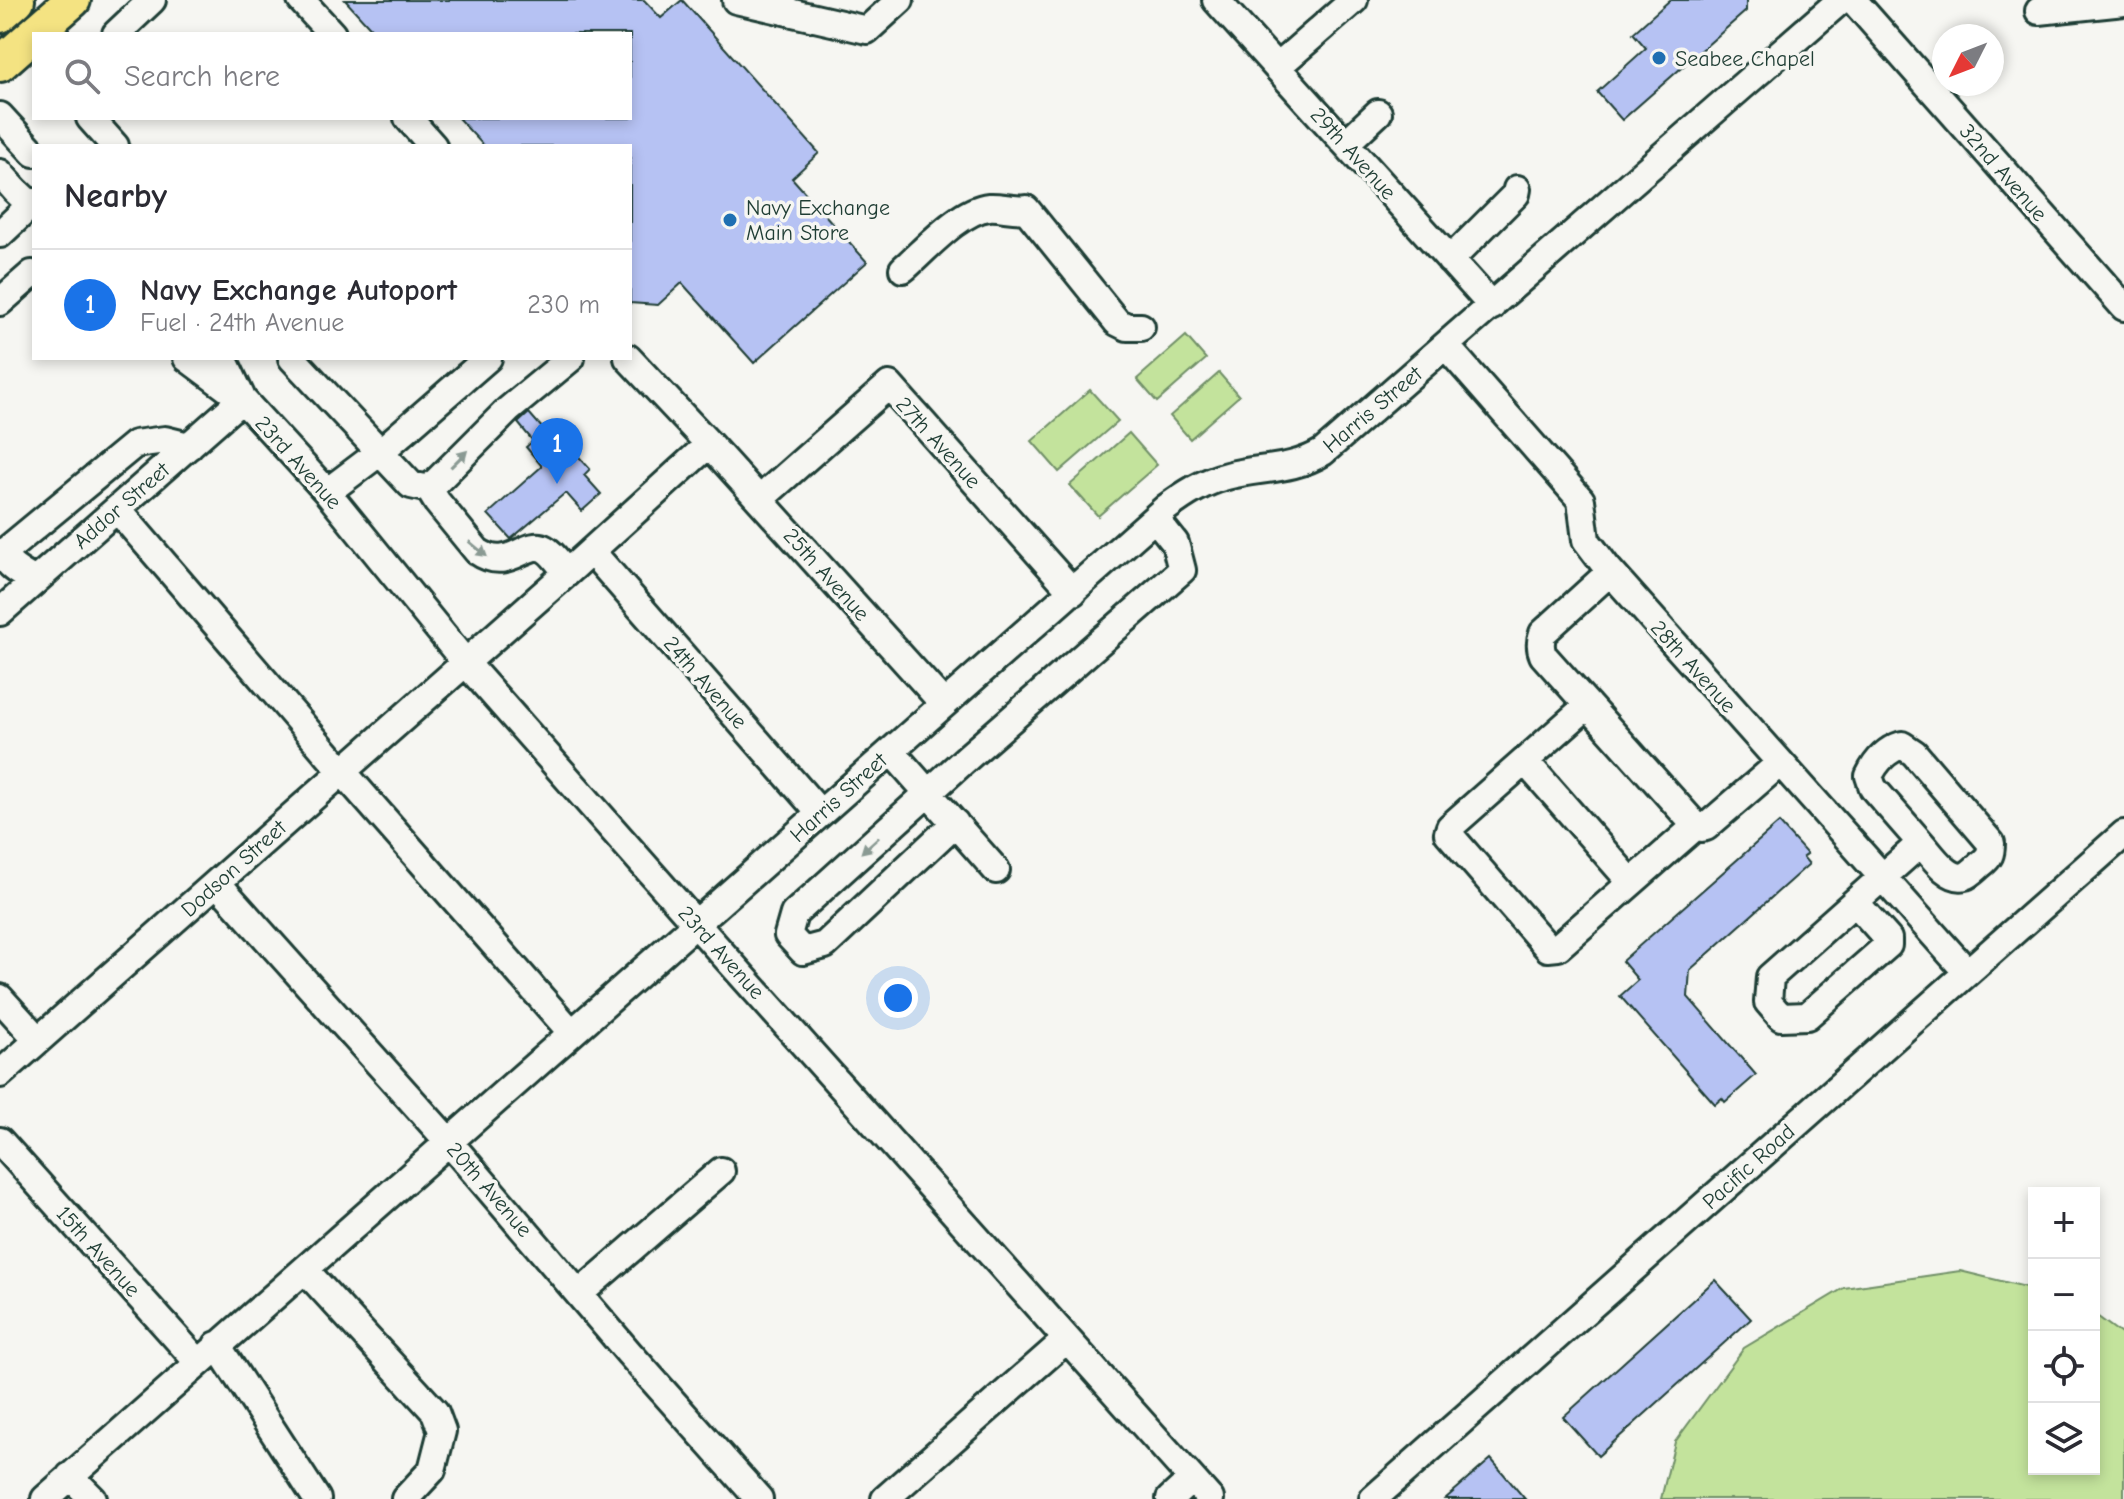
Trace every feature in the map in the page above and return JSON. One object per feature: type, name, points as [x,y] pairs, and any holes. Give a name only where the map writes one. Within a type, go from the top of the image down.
[{"type":"main road","points":[[0,15],[17,0]]},
{"type":"main road","points":[[36,32],[73,0]]},
{"type":"main road","points":[[0,64],[32,36]]},
{"type":"street","points":[[118,32],[152,0]]},
{"type":"street","points":[[301,0],[330,32]]},
{"type":"street","points":[[736,0],[867,30],[900,0]]},
{"type":"street","name":"29th Avenue","points":[[1216,0],[1492,306]]},
{"type":"street","points":[[1277,67],[1354,0]]},
{"type":"street","name":"Harris Street","points":[[45,1499],[1155,518],[1188,492],[1218,478],[1293,466],[1323,452],[1841,0]]},
{"type":"street","name":"32nd Avenue","points":[[1853,0],[2124,307]]},
{"type":"street","points":[[2039,11],[2124,2]]},
{"type":"street","points":[[1346,143],[1378,113]]},
{"type":"street","points":[[0,116],[32,151]]},
{"type":"street","points":[[92,120],[113,144]]},
{"type":"street","points":[[410,120],[431,144]]},
{"type":"street","points":[[0,173],[32,204]]},
{"type":"street","points":[[1450,260],[1516,194],[1517,189]]},
{"type":"street","points":[[0,234],[32,206]]},
{"type":"street","points":[[903,269],[962,217],[976,209],[1026,209],[1117,322],[1127,327],[1141,327]]},
{"type":"street","points":[[0,302],[32,274]]},
{"type":"street","name":"28th Avenue","points":[[1446,346],[1581,500],[1588,544],[1610,572],[1967,972]]},
{"type":"street","name":"23rd Avenue","points":[[190,360],[242,399],[327,492],[465,662],[1210,1499]]},
{"type":"street","name":"23rd Avenue","points":[[224,360],[242,399]]},
{"type":"street","points":[[294,360],[411,485],[429,489],[484,557],[496,560],[510,558],[524,550],[545,548],[567,573]]},
{"type":"street","points":[[327,492],[380,452],[486,360]]},
{"type":"street","points":[[429,489],[508,410],[569,360]]},
{"type":"street","name":"25th Avenue","points":[[630,360],[944,704]]},
{"type":"street","name":"27th Avenue","points":[[760,499],[889,385],[1073,592]]},
{"type":"street","name":"Addor Street","points":[[0,612],[242,399]]},
{"type":"street","points":[[35,581],[15,569],[3,553],[135,444],[165,440],[189,446]]},
{"type":"street","name":"Dodson Street","points":[[0,1074],[709,444]]},
{"type":"street","points":[[117,509],[572,1033]]},
{"type":"street","points":[[955,823],[825,945],[803,951],[788,935],[794,914],[1182,570],[1175,543],[1155,518]]},
{"type":"street","name":"24th Avenue","points":[[591,551],[820,813]]},
{"type":"street","points":[[1610,572],[1543,633],[1540,639],[1543,655],[1696,826],[1706,827],[1780,763]]},
{"type":"street","points":[[1588,705],[1450,827],[1448,833],[1548,948],[1558,947],[1696,826]]},
{"type":"street","points":[[1902,745],[1914,753],[1991,843],[1991,853],[1967,876],[1957,876],[1945,869],[1921,843],[1873,788],[1869,776],[1875,763],[1892,748],[1902,745]]},
{"type":"street","points":[[891,751],[996,870]]},
{"type":"street","points":[[1525,761],[1631,882]]},
{"type":"street","name":"Pacific Road","points":[[1373,1499],[2124,834]]},
{"type":"street","points":[[1855,902],[1888,939],[1888,945],[1807,1016],[1781,1017],[1768,1002],[1770,977],[1921,843]]},
{"type":"street","name":"20th Avenue","points":[[217,883],[449,1142],[759,1499]]},
{"type":"street","points":[[0,998],[38,1040]]},
{"type":"street","name":"15th Avenue","points":[[0,1141],[207,1354],[317,1499]]},
{"type":"street","points":[[579,1294],[721,1171]]},
{"type":"street","points":[[305,1270],[435,1412],[442,1431],[432,1470],[405,1499]]},
{"type":"street","points":[[885,1499],[1067,1339]]},
{"type":"street","points":[[70,1476],[93,1499]]},
{"type":"street","points":[[1170,1499],[1192,1479]]},
{"type":"green space","points":[[1186,336],[1206,359],[1157,402],[1137,379]]},
{"type":"green space","points":[[1219,373],[1239,396],[1190,439],[1170,416]]},
{"type":"green space","points":[[1090,390],[1118,421],[1059,472],[1032,441]]},
{"type":"green space","points":[[1129,433],[1157,465],[1098,516],[1070,485]]},
{"type":"green space","points":[[1960,1271],[2028,1288],[2028,1475],[2100,1475],[2100,1318],[2124,1336],[2124,1499],[1661,1499],[1675,1442],[1744,1348],[1844,1288]]},
{"type":"building","name":"Navy Exchange Main Store","points":[[345,0],[644,0],[661,18],[682,0],[819,153],[792,178],[867,262],[754,363],[682,283],[658,305],[632,303],[632,144],[482,144],[460,120],[632,120],[632,32],[374,32]]},
{"type":"building","name":"Seabee Chapel","points":[[1670,0],[1746,0],[1746,11],[1622,120],[1597,92],[1646,48],[1633,33]]},
{"type":"building","points":[[529,413],[565,454],[571,448],[590,469],[584,475],[601,494],[582,511],[564,494],[511,539],[488,514],[541,467],[526,447],[533,441],[518,423]]},
{"type":"building","points":[[1779,823],[1807,854],[1803,857],[1809,864],[1690,970],[1688,997],[1756,1075],[1725,1102],[1722,1098],[1715,1104],[1620,996],[1638,980],[1622,961]]},
{"type":"building","points":[[1715,1280],[1751,1319],[1598,1456],[1563,1417]]},
{"type":"building","points":[[1491,1459],[1525,1499],[1445,1499]]},
{"type":"place","name":"Seabee Chapel","points":[[1659,58]]},
{"type":"place","name":"Navy Exchange Main Store","points":[[730,220]]},
{"type":"place","name":"Navy Exchange Autoport","points":[[557,484]]}]
